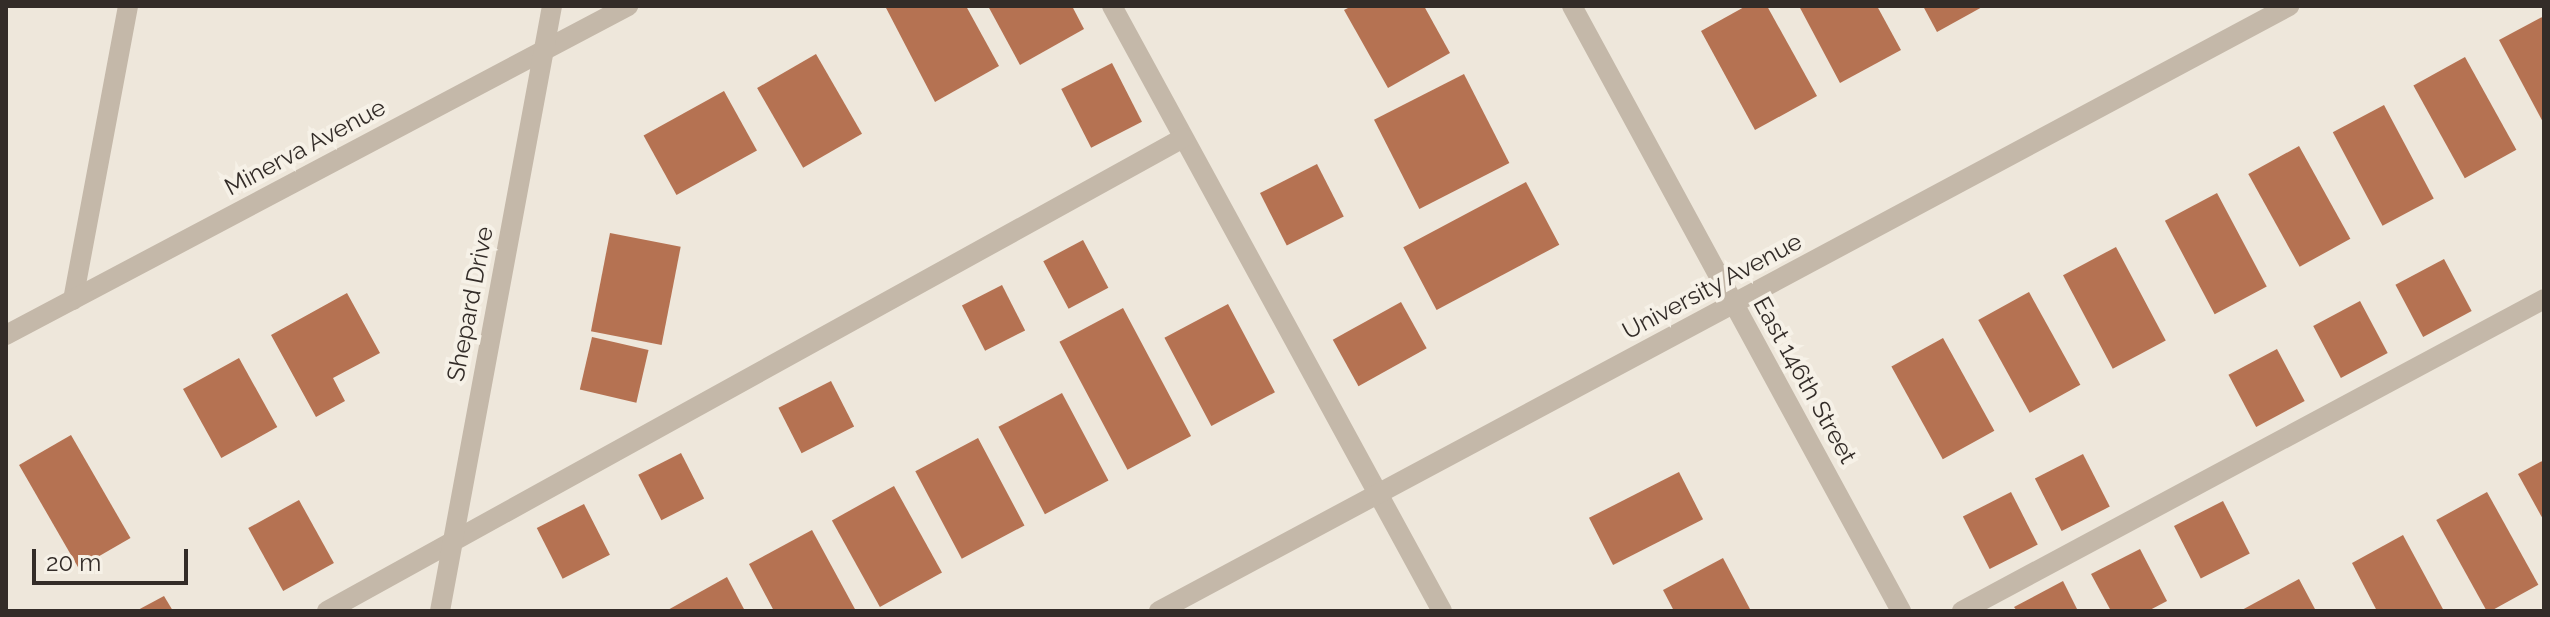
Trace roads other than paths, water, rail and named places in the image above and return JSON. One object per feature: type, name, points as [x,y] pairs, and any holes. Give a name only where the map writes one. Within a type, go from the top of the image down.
[{"type":"street","points":[[73,300],[128,6]]},
{"type":"street","name":"Shepard Drive","points":[[440,611],[552,6]]},
{"type":"street","name":"Minerva Avenue","points":[[6,335],[628,6]]},
{"type":"street","points":[[1112,6],[1442,611]]},
{"type":"street","name":"East 146th Street","points":[[1572,6],[1901,611]]},
{"type":"street","name":"University Avenue","points":[[1159,611],[2289,6]]},
{"type":"street","points":[[327,611],[1183,138]]},
{"type":"street","points":[[1962,611],[2544,299]]}]
